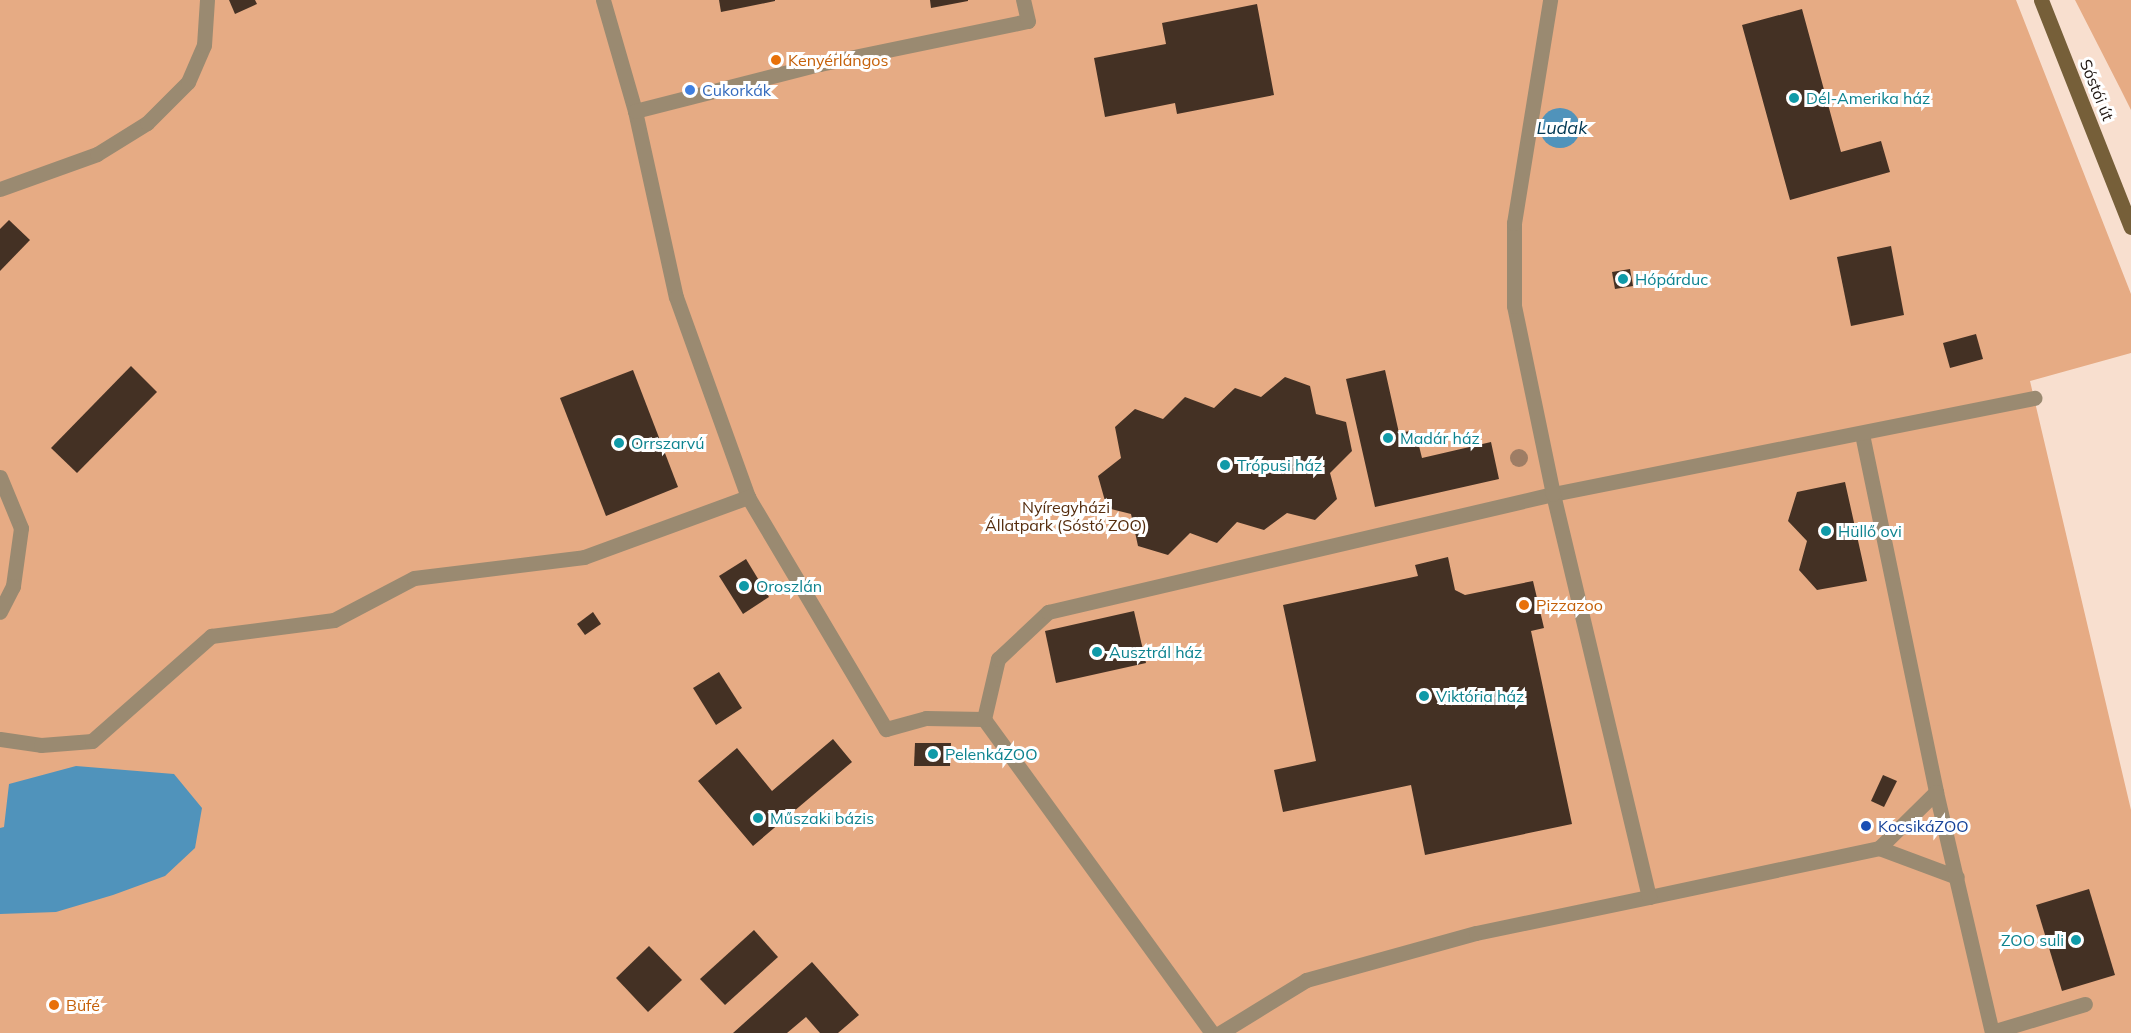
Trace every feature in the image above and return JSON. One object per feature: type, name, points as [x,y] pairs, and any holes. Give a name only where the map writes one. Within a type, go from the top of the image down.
[{"type":"street","points":[[0,189],[97,154],[147,123],[188,82],[204,45],[207,0]]},
{"type":"street","points":[[603,0],[635,111],[676,297],[748,497],[886,729],[926,718],[984,719]]},
{"type":"street","points":[[635,111],[820,64],[1028,21],[1023,0]]},
{"type":"street","points":[[1550,0],[1514,223],[1514,306],[1553,494],[1649,897]]},
{"type":"street","name":"Sóstói út","points":[[2041,0],[2131,227]]},
{"type":"street","points":[[1212,1033],[984,719],[998,659],[1048,612],[1553,494],[2035,398]]},
{"type":"street","points":[[1862,434],[1936,792],[1992,1033],[2085,1004]]},
{"type":"street","points":[[0,477],[21,528],[13,586],[0,612]]},
{"type":"street","points":[[0,739],[41,745],[92,741],[211,636],[334,620],[414,578],[584,557],[748,497]]},
{"type":"street","points":[[1879,848],[1936,792]]},
{"type":"street","points":[[1220,1033],[1306,980],[1476,933],[1879,848],[1957,877]]},
{"type":"green space","name":"Nyíregyházi Állatpark (Sóstó ZOO)","points":[[0,0],[2016,0],[2131,294],[2131,353],[2030,381],[2131,810],[2131,1033],[0,1033]]},
{"type":"green space","points":[[2075,0],[2131,0],[2131,110],[2120,88]]},
{"type":"water","name":"Ludak","points":[[1560,108],[1568,109],[1574,114],[1579,120],[1579,136],[1574,142],[1568,147],[1560,148],[1552,147],[1546,142],[1541,136],[1540,128],[1541,120],[1546,114],[1552,109]]},
{"type":"water","points":[[76,766],[174,774],[202,808],[195,848],[165,876],[113,895],[56,912],[0,914],[0,828],[4,827],[9,784]]},
{"type":"building","points":[[229,0],[255,0],[257,4],[235,14]]},
{"type":"building","points":[[719,0],[775,0],[775,1],[721,12]]},
{"type":"building","points":[[930,0],[968,0],[968,1],[931,8]]},
{"type":"building","points":[[1257,4],[1274,95],[1177,114],[1175,103],[1105,117],[1094,58],[1166,44],[1162,23]]},
{"type":"building","name":"Dél-Amerika ház","points":[[1802,9],[1841,152],[1881,141],[1890,172],[1790,200],[1742,25]]},
{"type":"building","points":[[9,220],[30,240],[0,271],[0,229]]},
{"type":"building","points":[[1891,246],[1904,315],[1851,326],[1837,257]]},
{"type":"building","name":"Hópárduc","points":[[1630,269],[1633,286],[1615,289],[1612,272]]},
{"type":"building","points":[[1976,334],[1983,359],[1950,368],[1943,343]]},
{"type":"building","points":[[131,366],[157,392],[77,473],[51,448]]},
{"type":"building","name":"Orrszarvú","points":[[633,370],[678,487],[606,516],[560,398]]},
{"type":"building","name":"Madár ház","points":[[1385,370],[1399,433],[1415,430],[1422,458],[1491,442],[1499,479],[1375,507],[1346,379]]},
{"type":"building","name":"Trópusi ház","points":[[1285,377],[1310,386],[1316,414],[1346,422],[1352,451],[1330,473],[1337,499],[1315,520],[1287,513],[1264,530],[1237,522],[1217,543],[1190,533],[1168,555],[1138,546],[1131,514],[1107,508],[1098,476],[1121,458],[1115,427],[1135,409],[1163,419],[1185,397],[1214,408],[1235,388],[1261,397]]},
{"type":"building","name":"Hüllő ovi","points":[[1845,482],[1867,581],[1817,590],[1799,570],[1807,541],[1788,521],[1797,492]]},
{"type":"building","name":"Viktória ház","points":[[1448,557],[1455,590],[1465,595],[1533,581],[1544,628],[1531,631],[1572,824],[1425,855],[1411,785],[1283,812],[1274,770],[1316,761],[1283,605],[1418,576],[1415,565]]},
{"type":"building","name":"Oroszlán","points":[[746,559],[769,597],[743,614],[719,576]]},
{"type":"building","name":"Ausztrál ház","points":[[1134,611],[1146,663],[1056,683],[1045,631]]},
{"type":"building","points":[[593,612],[601,624],[585,635],[577,624]]},
{"type":"building","points":[[719,672],[742,708],[716,725],[693,688]]},
{"type":"building","name":"Műszaki bázis","points":[[833,739],[852,762],[753,846],[698,781],[737,748],[772,791]]},
{"type":"building","name":"PelenkáZOO","points":[[915,743],[951,743],[950,766],[914,766]]},
{"type":"building","points":[[1883,775],[1897,781],[1884,807],[1871,801]]},
{"type":"building","name":"ZOO suli","points":[[2089,889],[2115,975],[2062,991],[2036,905]]},
{"type":"building","points":[[754,930],[778,957],[725,1005],[700,979]]},
{"type":"building","points":[[649,946],[682,980],[648,1012],[616,978]]},
{"type":"building","points":[[812,962],[859,1015],[838,1033],[820,1033],[806,1017],[787,1033],[733,1033]]},
{"type":"place","name":"Kenyérlángos","points":[[776,60]]},
{"type":"place","name":"Cukorkák","points":[[690,90]]},
{"type":"place","name":"Dél-Amerika ház","points":[[1794,98]]},
{"type":"place","name":"Hópárduc","points":[[1623,279]]},
{"type":"place","name":"Madár ház","points":[[1388,438]]},
{"type":"place","name":"Orrszarvú","points":[[619,443]]},
{"type":"place","name":"Trópusi ház","points":[[1225,465]]},
{"type":"place","name":"Hüllő ovi","points":[[1826,531]]},
{"type":"place","name":"Oroszlán","points":[[744,586]]},
{"type":"place","name":"Pizzazoo","points":[[1524,605]]},
{"type":"place","name":"Ausztrál ház","points":[[1097,652]]},
{"type":"place","name":"Viktória ház","points":[[1424,696]]},
{"type":"place","name":"PelenkáZOO","points":[[933,754]]},
{"type":"place","name":"Műszaki bázis","points":[[758,818]]},
{"type":"place","name":"KocsikáZOO","points":[[1866,826]]},
{"type":"place","name":"ZOO suli","points":[[2076,940]]},
{"type":"place","name":"Büfé","points":[[54,1005]]}]
